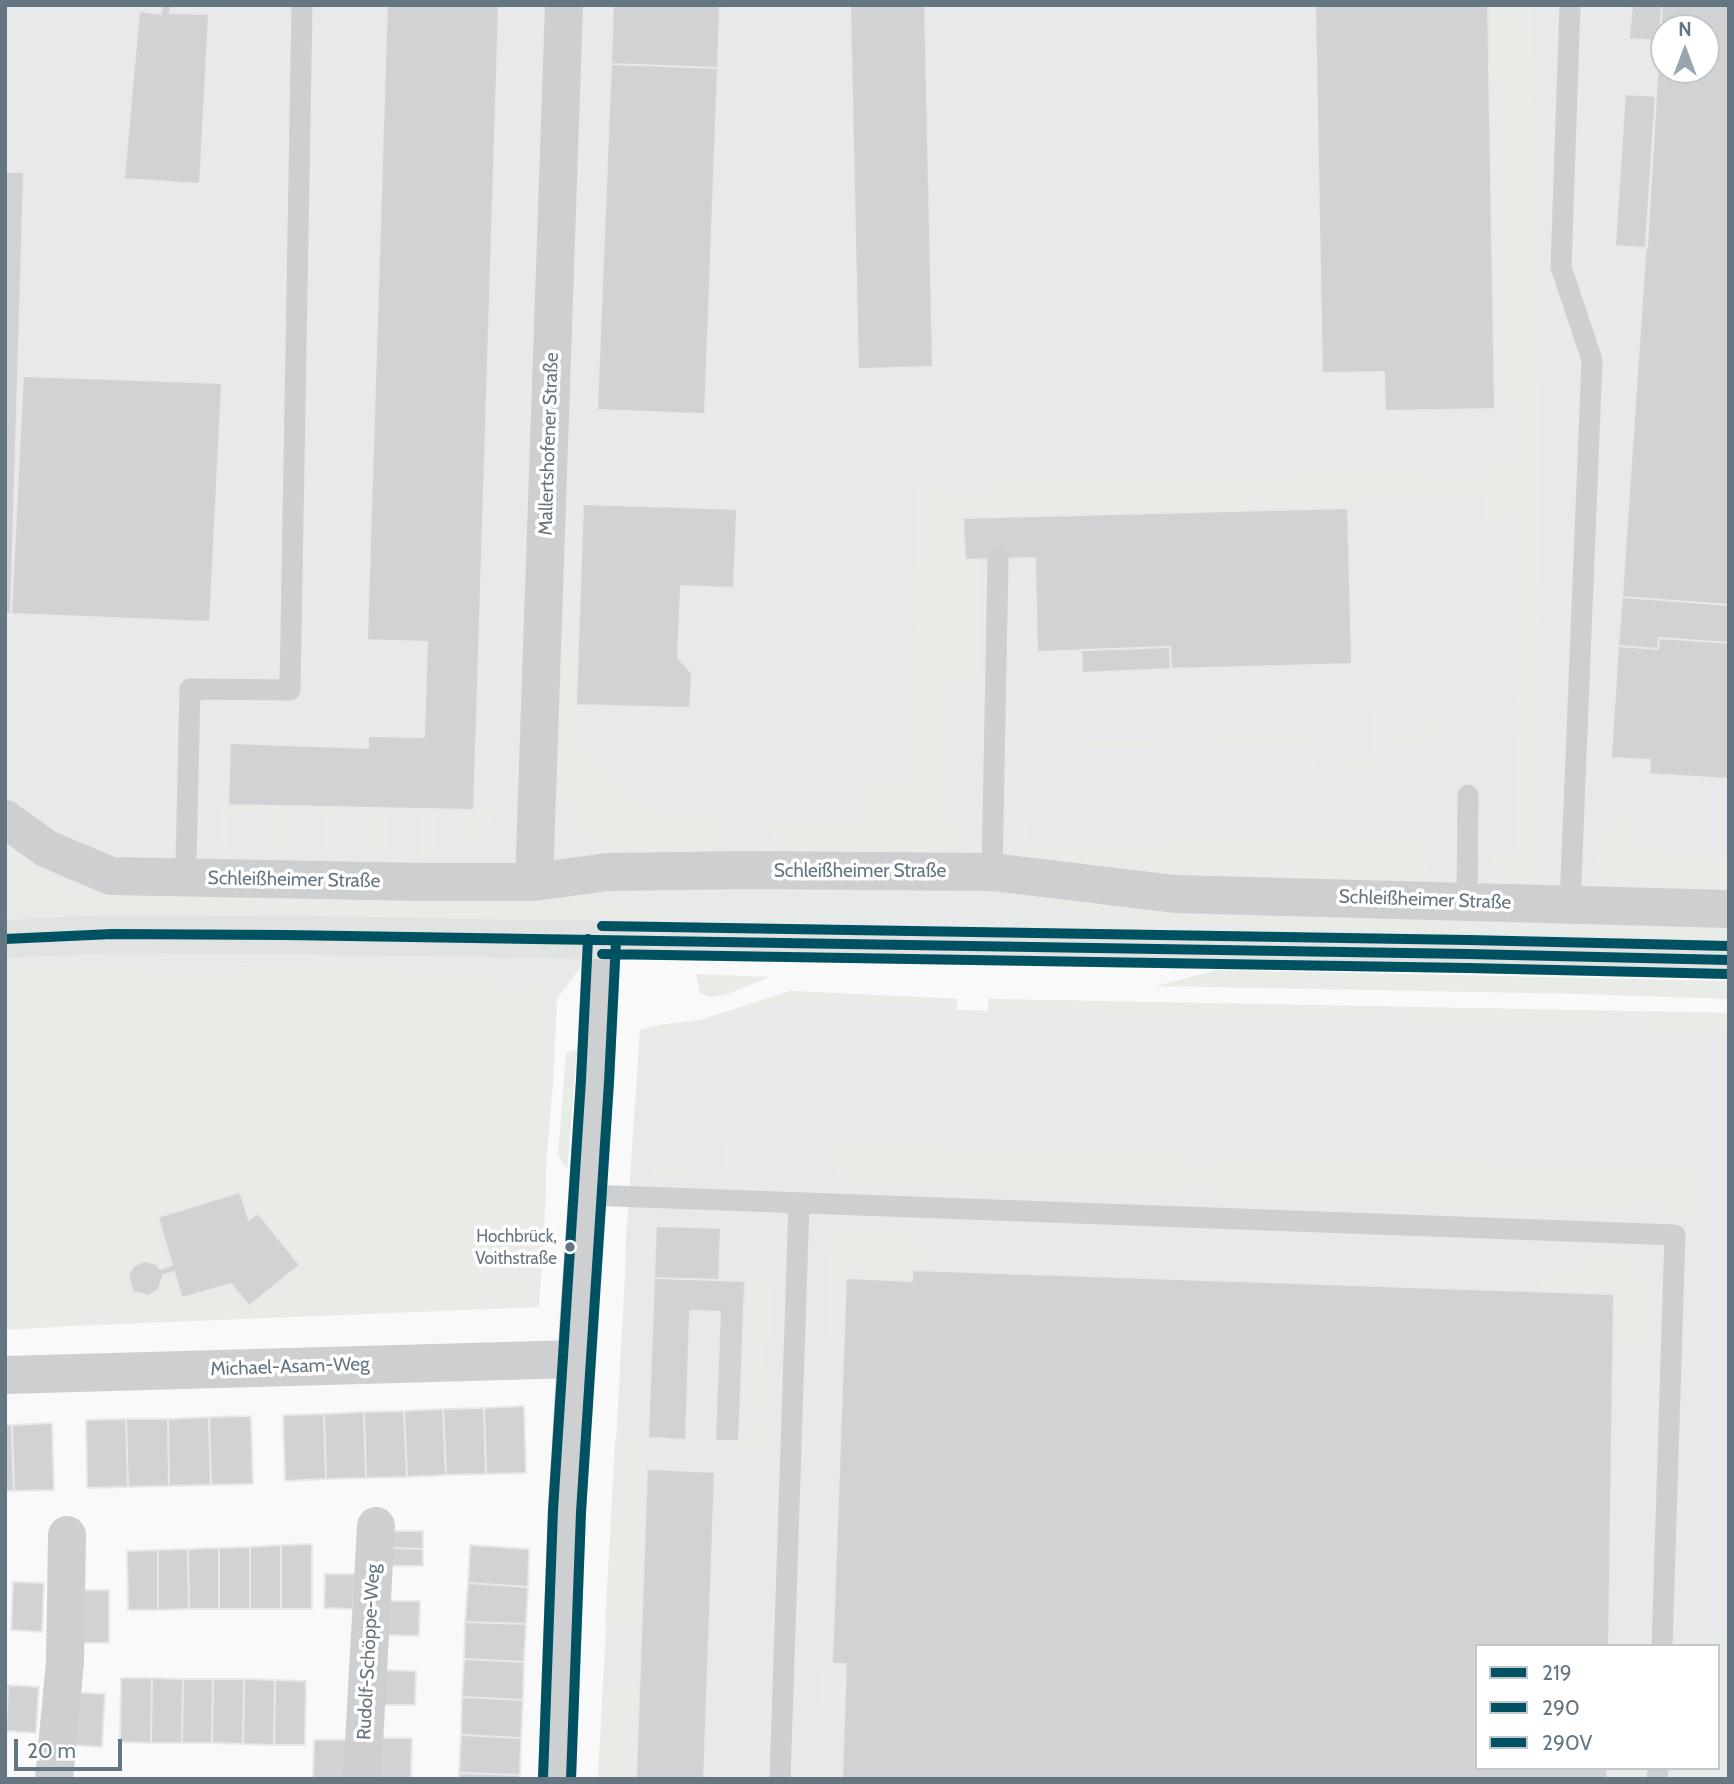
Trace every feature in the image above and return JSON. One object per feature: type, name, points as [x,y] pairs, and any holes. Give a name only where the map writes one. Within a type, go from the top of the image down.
[{"type":"main road","points":[[5,939],[112,934],[1729,960]]},
{"type":"street","name":"Mallertshofener Straße","points":[[534,882],[564,5]]},
{"type":"street","name":"Schleißheimer Straße","points":[[5,819],[47,849],[111,876],[534,882],[607,872],[992,872],[1175,894],[1729,909]]},
{"type":"street","points":[[557,1779],[567,1511],[598,1041],[602,940]]},
{"type":"street","name":"Michael-Asam-Weg","points":[[5,1375],[576,1359]]},
{"type":"street","name":"Rudolf-Schöppe-Weg","points":[[362,1779],[376,1526]]},
{"type":"street","points":[[54,1779],[65,1662],[68,1535]]},
{"type":"lane","points":[[183,879],[186,862],[190,689],[290,690],[302,5]]},
{"type":"lane","points":[[1570,5],[1562,267],[1592,360],[1570,905]]},
{"type":"lane","points":[[992,872],[998,559]]},
{"type":"lane","points":[[1467,901],[1468,795]]},
{"type":"lane","points":[[587,1195],[1675,1235],[1662,1644]]},
{"type":"lane","points":[[780,1779],[799,1204]]},
{"type":"shaded area","points":[[5,5],[1729,5],[1729,964],[601,939],[557,999],[535,980],[434,975],[351,964],[157,963],[5,972]]},
{"type":"shaded area","points":[[1488,5],[1533,5],[1546,862],[1542,879],[1529,888],[1503,884],[1496,878],[1493,869],[1493,854],[1516,854],[1511,521],[1484,520],[1483,494],[1361,496],[1348,508],[964,518],[965,560],[980,559],[980,673],[972,681],[944,683],[945,820],[973,821],[967,838],[958,848],[945,852],[782,851],[773,840],[772,826],[863,827],[864,780],[912,781],[915,484],[1290,477],[1335,469],[1509,466],[1511,409],[1495,409]]},
{"type":"shaded area","points":[[584,479],[576,704],[584,705],[583,740],[647,811],[713,817],[722,821],[722,841],[711,850],[628,852],[605,847],[585,835],[558,797],[567,483]]},
{"type":"shaded area","points":[[1426,711],[1435,715],[1441,726],[1443,762],[1439,767],[1434,767],[1432,745],[1385,746],[1385,769],[1344,770],[1343,759],[1373,758],[1372,712],[1383,712],[1385,736],[1426,735]]},
{"type":"shaded area","points":[[1310,713],[1314,713],[1315,769],[1311,769],[1311,743],[1079,748],[1079,773],[1074,773],[1072,718],[1078,718],[1079,740],[1310,736]]},
{"type":"shaded area","points":[[219,805],[498,811],[488,829],[465,847],[465,817],[436,816],[435,855],[420,855],[421,817],[388,816],[387,854],[365,853],[366,814],[336,813],[334,853],[323,853],[324,814],[288,814],[287,852],[272,852],[273,812],[230,811],[229,851],[218,851]]},
{"type":"shaded area","points":[[1422,815],[1430,819],[1432,825],[1432,853],[1429,872],[1418,882],[1086,872],[1032,861],[1015,846],[1015,829],[1020,823],[1027,822],[1028,846],[1421,839]]},
{"type":"shaded area","points":[[1634,817],[1633,849],[1729,855],[1729,893],[1621,890],[1605,882],[1599,874],[1596,860],[1601,838],[1608,826],[1620,818]]},
{"type":"shaded area","points":[[5,843],[89,892],[118,895],[511,903],[588,896],[610,906],[669,919],[569,920],[5,911]]},
{"type":"shaded area","points":[[1045,896],[1729,925],[1729,939],[1217,926],[1043,907]]},
{"type":"shaded area","points":[[157,963],[351,964],[434,975],[536,980],[557,999],[539,1307],[5,1330],[5,972]]},
{"type":"shaded area","points":[[1217,970],[1729,981],[1729,999],[1156,986]]},
{"type":"shaded area","points":[[696,974],[770,977],[725,995],[709,997],[700,993]]},
{"type":"shaded area","points":[[790,991],[957,999],[957,1010],[988,1011],[988,999],[1729,1013],[1729,1779],[598,1779],[626,1239],[640,1030],[701,1020]]},
{"type":"shaded area","points":[[790,991],[957,999],[957,1010],[988,1011],[988,999],[1729,1013],[1729,1031],[993,1009],[992,1012],[951,1012],[951,1006],[791,1001],[659,1033],[659,1025],[701,1020]]},
{"type":"shaded area","points":[[577,1050],[567,1170],[558,1155],[566,1053]]},
{"type":"shaded area","points":[[725,1141],[736,1141],[735,1180],[652,1178],[652,1168],[724,1170]]},
{"type":"shaded area","points":[[828,1144],[1699,1170],[1698,1215],[840,1184]]},
{"type":"shaded area","points":[[830,1233],[937,1235],[934,1271],[913,1270],[912,1281],[846,1279],[840,1427],[823,1426]]},
{"type":"shaded area","points":[[1592,1254],[1624,1255],[1639,1265],[1646,1283],[1647,1344],[1613,1342],[1614,1294],[1541,1291],[1542,1269],[1582,1270]]},
{"type":"shaded area","points":[[745,1281],[774,1282],[772,1336],[766,1337],[764,1369],[771,1370],[770,1403],[762,1403],[761,1416],[770,1417],[769,1454],[750,1451],[739,1441]]},
{"type":"shaded area","points":[[615,1441],[648,1442],[642,1629],[605,1627]]},
{"type":"shaded area","points":[[832,1653],[832,1664],[846,1664],[844,1722],[832,1718],[820,1703],[823,1661]]},
{"type":"shaded area","points":[[603,1683],[640,1685],[636,1779],[598,1779]]},
{"type":"shaded area","points":[[842,1755],[842,1774],[816,1779],[816,1773],[827,1758]]},
{"type":"building","points":[[162,5],[171,5],[170,13],[209,14],[200,184],[124,179],[139,11],[161,14]]},
{"type":"building","points":[[387,5],[499,5],[474,810],[228,805],[230,743],[368,748],[368,736],[424,737],[427,642],[367,640]]},
{"type":"building","points":[[613,5],[720,5],[718,68],[611,64]]},
{"type":"building","points":[[850,5],[925,5],[933,367],[858,369]]},
{"type":"building","points":[[1315,5],[1488,5],[1495,409],[1385,411],[1384,372],[1322,373]]},
{"type":"building","points":[[1632,5],[1662,5],[1662,14],[1650,14],[1650,40],[1629,39]]},
{"type":"building","points":[[1662,5],[1729,5],[1729,605],[1622,597],[1657,84],[1720,84],[1720,14],[1661,14]]},
{"type":"building","points":[[611,64],[718,68],[705,414],[597,410]]},
{"type":"building","points":[[1625,94],[1656,96],[1647,248],[1615,246]]},
{"type":"building","points":[[5,172],[24,172],[11,614],[5,614]]},
{"type":"building","points":[[23,376],[222,383],[210,622],[11,614]]},
{"type":"building","points":[[583,504],[737,509],[734,588],[681,586],[678,658],[692,673],[690,708],[576,705]]},
{"type":"building","points":[[1348,508],[1352,664],[1171,669],[1170,647],[1037,652],[1035,558],[965,560],[963,518]]},
{"type":"building","points":[[1622,597],[1729,605],[1729,643],[1659,638],[1658,649],[1618,646]]},
{"type":"building","points":[[1659,638],[1729,643],[1729,779],[1649,774],[1650,760],[1611,758],[1618,646],[1658,649]]},
{"type":"building","points":[[1170,647],[1171,669],[1082,673],[1081,650]]},
{"type":"building","points":[[240,1192],[249,1220],[258,1213],[300,1265],[249,1306],[231,1284],[182,1298],[174,1272],[163,1275],[159,1289],[149,1296],[133,1292],[128,1276],[133,1266],[144,1261],[156,1264],[160,1269],[172,1265],[158,1217]]},
{"type":"building","points":[[656,1226],[721,1228],[719,1280],[654,1278]]},
{"type":"building","points":[[912,1270],[1614,1294],[1609,1644],[1475,1644],[1475,1770],[1607,1770],[1607,1779],[842,1779],[846,1664],[832,1664],[846,1278],[912,1281]]},
{"type":"building","points":[[654,1278],[745,1281],[739,1441],[715,1441],[720,1312],[690,1311],[686,1440],[648,1438]]},
{"type":"building","points":[[524,1406],[526,1473],[486,1474],[484,1408]]},
{"type":"building","points":[[484,1408],[486,1474],[446,1475],[443,1409]]},
{"type":"building","points":[[443,1409],[446,1475],[407,1477],[404,1411]]},
{"type":"building","points":[[404,1411],[407,1477],[366,1478],[364,1412]]},
{"type":"building","points":[[364,1412],[366,1478],[326,1479],[324,1414]]},
{"type":"building","points":[[324,1414],[326,1479],[285,1481],[283,1415]]},
{"type":"building","points":[[251,1416],[253,1484],[211,1485],[209,1417]]},
{"type":"building","points":[[209,1417],[211,1485],[169,1486],[168,1419]]},
{"type":"building","points":[[126,1419],[168,1419],[169,1486],[128,1487]]},
{"type":"building","points":[[126,1419],[128,1487],[87,1488],[86,1420]]},
{"type":"building","points":[[52,1423],[54,1490],[14,1491],[12,1425]]},
{"type":"building","points":[[5,1425],[12,1425],[14,1491],[5,1491]]},
{"type":"building","points":[[647,1469],[715,1472],[704,1779],[636,1779]]},
{"type":"building","points":[[390,1531],[423,1531],[423,1549],[390,1548]]},
{"type":"building","points":[[312,1544],[312,1609],[281,1609],[281,1545]]},
{"type":"building","points":[[281,1545],[281,1609],[250,1609],[250,1547]]},
{"type":"building","points":[[470,1545],[529,1549],[528,1587],[468,1583]]},
{"type":"building","points":[[250,1547],[250,1609],[219,1609],[219,1548]]},
{"type":"building","points":[[219,1548],[219,1609],[189,1609],[188,1549]]},
{"type":"building","points":[[390,1548],[423,1549],[423,1566],[390,1566]]},
{"type":"building","points":[[188,1549],[189,1609],[158,1610],[158,1550]]},
{"type":"building","points":[[158,1550],[158,1610],[128,1610],[127,1551]]},
{"type":"building","points":[[325,1574],[355,1574],[353,1609],[324,1608]]},
{"type":"building","points":[[13,1582],[44,1583],[42,1632],[11,1630]]},
{"type":"building","points":[[468,1583],[528,1587],[526,1624],[465,1622]]},
{"type":"building","points":[[80,1590],[109,1590],[109,1643],[79,1643]]},
{"type":"building","points":[[387,1601],[420,1601],[419,1636],[387,1635]]},
{"type":"building","points":[[465,1622],[526,1624],[524,1662],[464,1659]]},
{"type":"building","points":[[464,1659],[524,1662],[523,1700],[462,1697]]},
{"type":"building","points":[[383,1670],[416,1671],[415,1705],[382,1705]]},
{"type":"building","points":[[121,1678],[152,1678],[151,1743],[120,1742]]},
{"type":"building","points":[[152,1678],[183,1679],[182,1743],[151,1743]]},
{"type":"building","points":[[183,1679],[213,1679],[212,1743],[182,1743]]},
{"type":"building","points":[[213,1679],[244,1679],[243,1744],[212,1743]]},
{"type":"building","points":[[244,1679],[275,1680],[274,1745],[243,1744]]},
{"type":"building","points":[[275,1680],[306,1681],[305,1745],[274,1745]]},
{"type":"building","points":[[8,1685],[39,1687],[36,1733],[6,1731]]},
{"type":"building","points":[[72,1692],[105,1694],[102,1747],[69,1745]]},
{"type":"building","points":[[462,1697],[523,1700],[521,1738],[461,1735]]},
{"type":"building","points":[[461,1735],[521,1738],[520,1775],[459,1773]]},
{"type":"building","points":[[379,1738],[412,1738],[411,1779],[378,1779]]},
{"type":"building","points":[[314,1740],[347,1740],[346,1779],[313,1779]]},
{"type":"building","points":[[459,1773],[520,1775],[520,1779],[459,1779]]},
{"type":"transit line","name":"290V","points":[[602,926],[1729,946]]},
{"type":"transit line","name":"219","points":[[5,939],[112,934],[285,935],[1729,960]]},
{"type":"transit line","name":"290V","points":[[543,1778],[553,1510],[588,939]]},
{"type":"transit line","name":"290","points":[[571,1779],[581,1512],[616,941]]},
{"type":"transit line","name":"290","points":[[602,954],[1729,974]]},
{"type":"place","name":"Hochbrück, Voithstraße","points":[[570,1247]]}]
